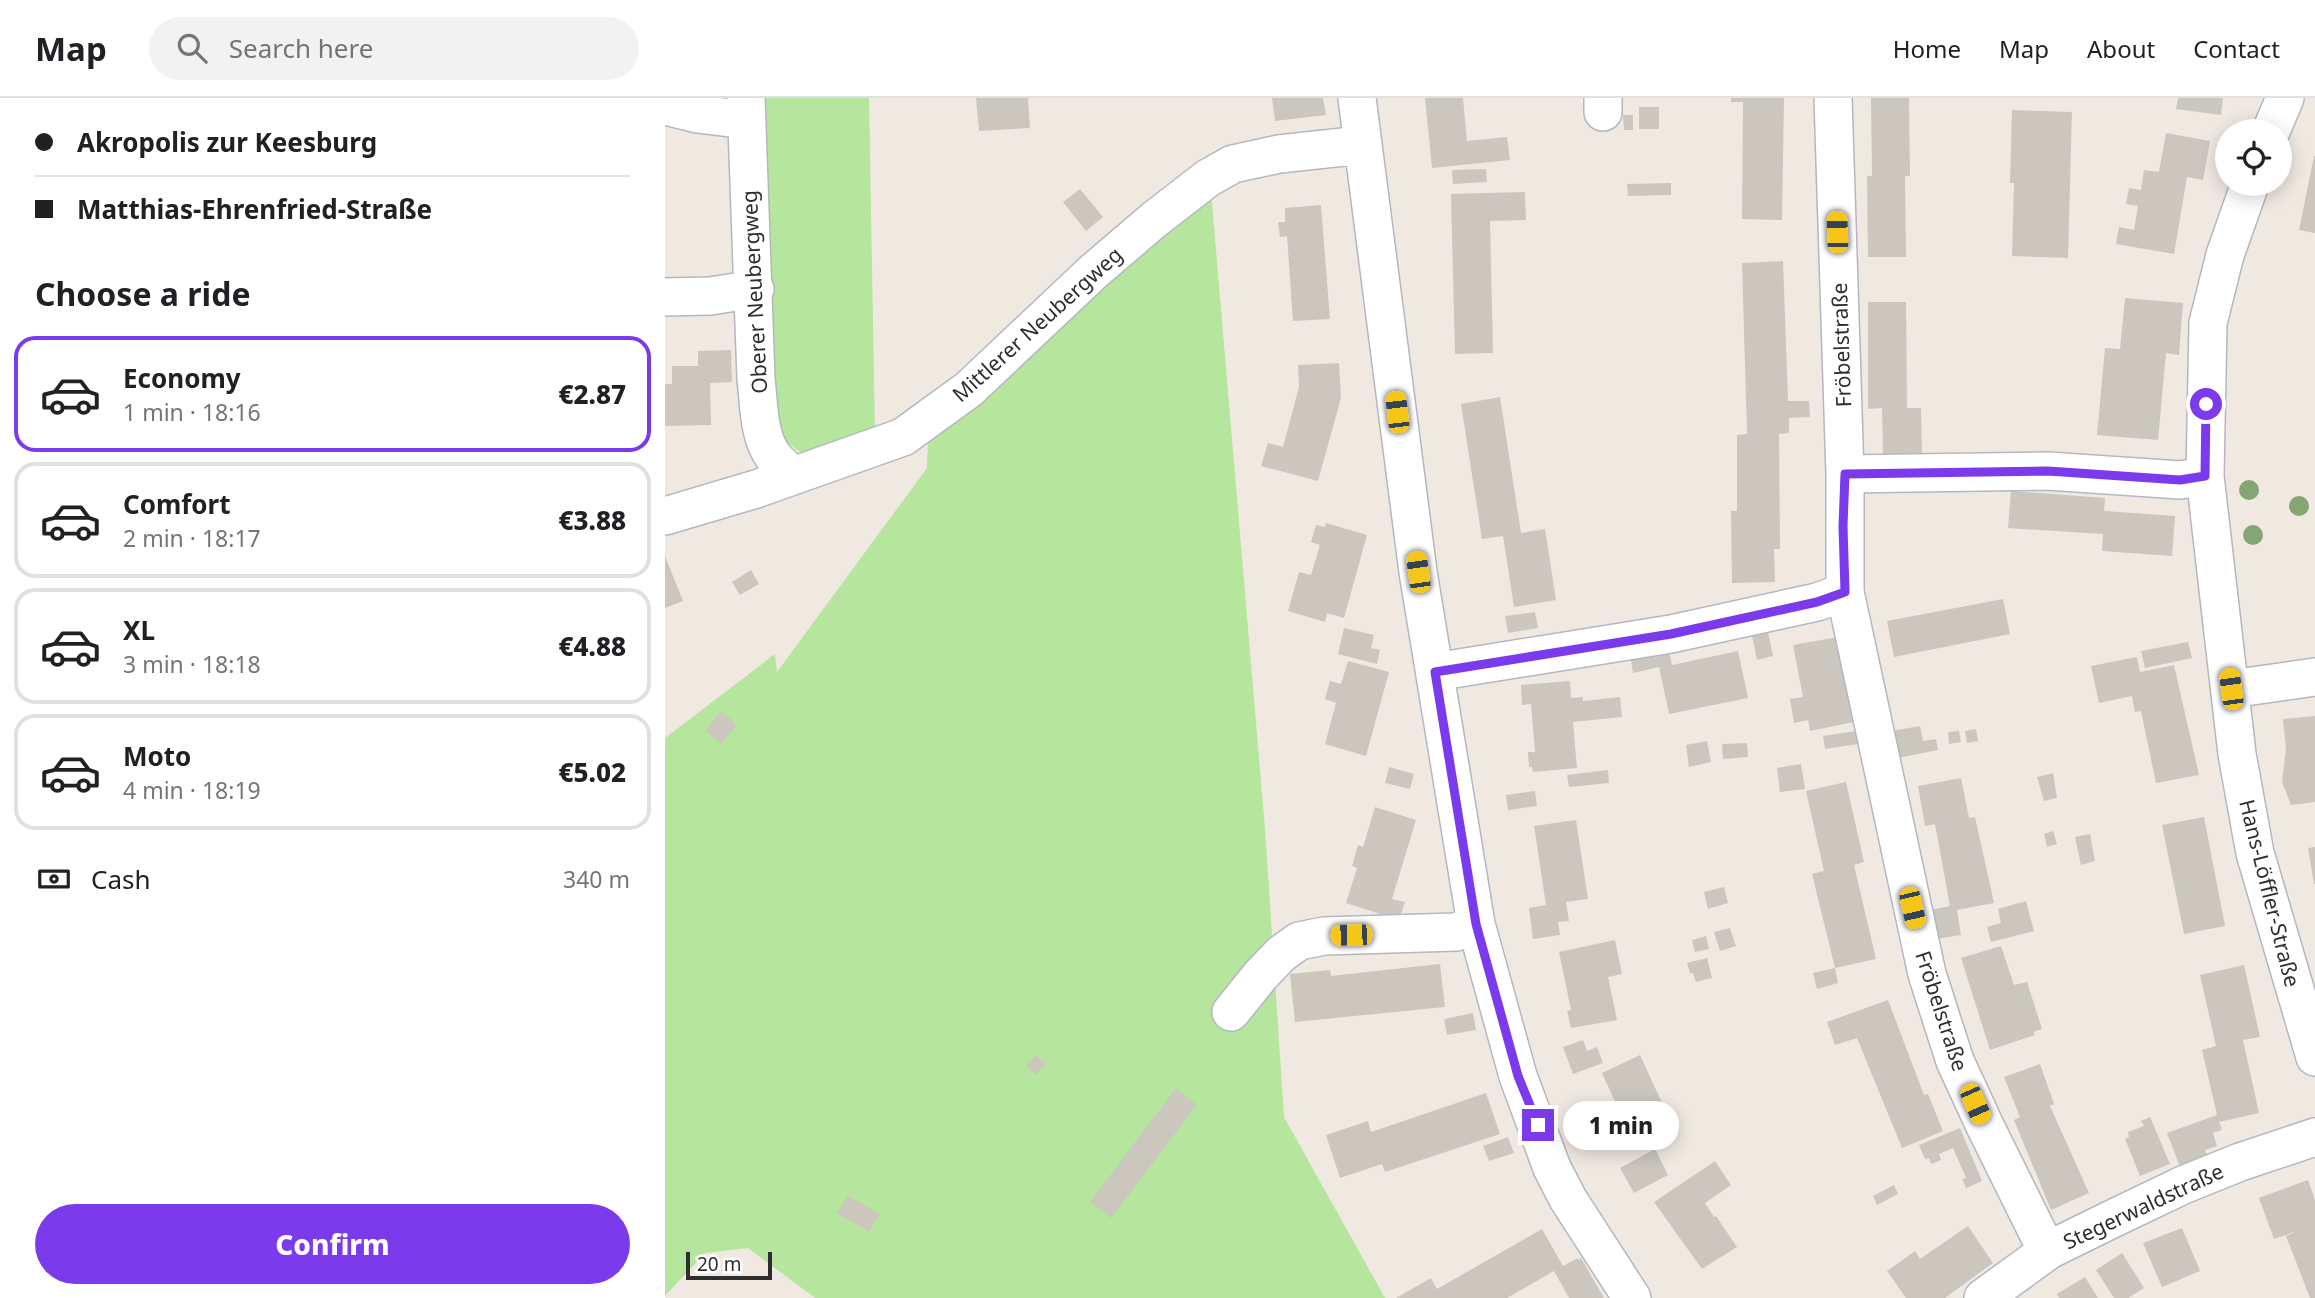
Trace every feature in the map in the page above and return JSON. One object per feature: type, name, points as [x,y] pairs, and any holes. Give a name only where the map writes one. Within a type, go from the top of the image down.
[{"type":"street","points":[[1357,98],[1418,572],[1476,924],[1518,1076],[1552,1168],[1568,1199],[1632,1298]]},
{"type":"street","name":"Fröbelstraße","points":[[1833,98],[1845,474],[1845,592],[1927,974],[1955,1061],[2039,1235],[2049,1250]]},
{"type":"street","points":[[2276,119],[2285,98]]},
{"type":"street","points":[[665,106],[698,114],[746,109]]},
{"type":"street","name":"Oberer Neubergweg","points":[[746,109],[761,419],[765,440],[783,466]]},
{"type":"street","name":"Mittlerer Neubergweg","points":[[665,490],[783,466],[902,437],[969,389],[1093,272],[1208,178],[1233,164],[1279,154],[1362,145]]},
{"type":"street","name":"Hans-Löffler-Straße","points":[[2246,196],[2225,255],[2208,323],[2205,476],[2237,754],[2255,853],[2315,1057]]},
{"type":"street","points":[[665,297],[711,296],[755,289]]},
{"type":"street","name":"Mittlerer Neubergweg","points":[[665,516],[783,466]]},
{"type":"street","points":[[1845,474],[2060,472],[2180,480],[2205,476]]},
{"type":"street","points":[[1435,672],[1671,634],[1817,602],[1845,592]]},
{"type":"street","points":[[2231,689],[2315,677]]},
{"type":"street","points":[[1231,1012],[1259,976],[1299,941],[1324,936],[1456,932],[1476,924]]},
{"type":"street","name":"Stegerwaldstraße","points":[[1983,1298],[2049,1250],[2183,1185],[2240,1162],[2315,1137]]},
{"type":"green space","points":[[765,98],[869,98],[875,434],[810,457],[791,445],[780,431],[770,393]]},
{"type":"green space","points":[[1211,191],[1265,829],[1284,1117],[1385,1298],[815,1298],[748,1248],[705,1253],[665,1296],[665,738],[775,654],[777,672],[927,468],[928,440]]},
{"type":"building","points":[[976,98],[1028,98],[1030,128],[979,131]]},
{"type":"building","points":[[1272,98],[1323,98],[1326,115],[1275,121]]},
{"type":"building","points":[[1425,98],[1463,98],[1467,141],[1507,137],[1510,160],[1432,168]]},
{"type":"building","points":[[1731,98],[1784,98],[1782,220],[1742,219],[1743,102],[1731,102]]},
{"type":"building","points":[[1871,98],[1909,98],[1910,176],[1905,176],[1906,257],[1868,257],[1867,176],[1872,176]]},
{"type":"building","points":[[2178,98],[2223,98],[2221,115],[2176,109]]},
{"type":"building","points":[[1639,107],[1659,107],[1659,129],[1639,129]]},
{"type":"building","points":[[2012,110],[2072,112],[2068,258],[2012,256]]},
{"type":"building","points":[[1623,115],[1633,115],[1633,130],[1624,130]]},
{"type":"building","points":[[2166,133],[2210,141],[2203,180],[2187,177],[2174,254],[2116,244],[2119,227],[2134,230],[2138,206],[2126,204],[2129,188],[2141,190],[2144,170],[2159,172]]},
{"type":"building","points":[[2315,156],[2315,233],[2299,230]]},
{"type":"building","points":[[1486,169],[1487,182],[1453,184],[1452,170]]},
{"type":"building","points":[[1671,183],[1671,195],[1628,196],[1627,184]]},
{"type":"building","points":[[1080,189],[1103,217],[1086,231],[1063,202]]},
{"type":"building","points":[[1525,192],[1526,220],[1490,221],[1493,353],[1455,354],[1451,194]]},
{"type":"building","points":[[1321,205],[1330,319],[1293,321],[1287,236],[1280,237],[1278,222],[1285,222],[1285,208]]},
{"type":"building","points":[[1783,261],[1788,401],[1809,401],[1810,417],[1789,418],[1789,433],[1779,434],[1780,549],[1774,549],[1775,582],[1732,583],[1731,511],[1737,511],[1737,435],[1747,434],[1742,263]]},
{"type":"building","points":[[2125,298],[2183,303],[2179,355],[2166,353],[2158,440],[2097,435],[2105,348],[2120,349]]},
{"type":"building","points":[[1868,302],[1906,302],[1907,408],[1921,408],[1922,456],[1883,456],[1882,408],[1868,409]]},
{"type":"building","points":[[731,350],[732,382],[710,383],[711,425],[665,426],[665,384],[672,384],[672,366],[698,366],[698,351]]},
{"type":"building","points":[[1339,363],[1341,398],[1318,481],[1261,466],[1268,443],[1283,447],[1299,387],[1298,365]]},
{"type":"building","points":[[1500,397],[1521,533],[1545,529],[1556,600],[1514,607],[1503,536],[1482,539],[1461,404]]},
{"type":"building","points":[[2011,491],[2105,498],[2104,511],[2175,516],[2172,556],[2102,551],[2103,534],[2008,528]]},
{"type":"building","points":[[1326,523],[1367,535],[1344,618],[1327,613],[1325,622],[1288,611],[1299,572],[1311,575],[1320,545],[1311,542],[1316,525],[1325,527]]},
{"type":"building","points":[[665,556],[683,601],[665,608]]},
{"type":"building","points":[[751,570],[759,584],[740,595],[732,582]]},
{"type":"building","points":[[2003,599],[2010,634],[1894,657],[1887,621]]},
{"type":"building","points":[[1535,612],[1538,628],[1508,633],[1505,616]]},
{"type":"building","points":[[1344,628],[1374,635],[1371,648],[1380,650],[1377,664],[1338,654]]},
{"type":"building","points":[[1768,632],[1773,656],[1757,660],[1752,635]]},
{"type":"building","points":[[1838,637],[1854,722],[1810,731],[1808,720],[1794,723],[1790,699],[1803,697],[1793,645]]},
{"type":"building","points":[[2188,642],[2192,658],[2145,668],[2141,651]]},
{"type":"building","points":[[1668,647],[1672,665],[1738,651],[1748,698],[1669,714],[1659,667],[1633,673],[1630,655]]},
{"type":"building","points":[[2137,657],[2140,672],[2174,665],[2199,775],[2156,783],[2141,711],[2135,712],[2132,696],[2099,703],[2091,666]]},
{"type":"building","points":[[1348,661],[1389,672],[1366,756],[1325,744],[1336,703],[1325,699],[1330,681],[1341,684]]},
{"type":"building","points":[[1570,681],[1571,698],[1583,697],[1583,701],[1620,697],[1622,717],[1573,722],[1577,768],[1533,772],[1532,767],[1529,767],[1528,752],[1535,752],[1531,704],[1522,705],[1521,685]]},
{"type":"building","points":[[721,711],[737,725],[721,744],[705,731]]},
{"type":"building","points":[[2315,716],[2315,802],[2291,805],[2282,782],[2286,749],[2283,719]]},
{"type":"building","points":[[1920,726],[1923,741],[1936,739],[1938,750],[1898,758],[1892,731]]},
{"type":"building","points":[[1976,729],[1978,741],[1967,743],[1965,731]]},
{"type":"building","points":[[1856,731],[1858,744],[1825,749],[1823,736]]},
{"type":"building","points":[[1959,731],[1961,742],[1949,744],[1948,732]]},
{"type":"building","points":[[1707,741],[1711,762],[1689,767],[1686,745]]},
{"type":"building","points":[[1747,743],[1748,757],[1723,759],[1722,744]]},
{"type":"building","points":[[1801,764],[1805,789],[1780,792],[1777,768]]},
{"type":"building","points":[[1389,767],[1414,774],[1410,789],[1385,783]]},
{"type":"building","points":[[1608,770],[1609,783],[1569,787],[1567,775]]},
{"type":"building","points":[[2053,773],[2057,798],[2044,801],[2037,777]]},
{"type":"building","points":[[1961,778],[1969,818],[1975,817],[1994,903],[1957,910],[1961,935],[1936,939],[1931,910],[1950,906],[1935,824],[1925,826],[1918,786]]},
{"type":"building","points":[[1846,782],[1864,862],[1854,865],[1876,959],[1835,968],[1812,874],[1824,871],[1806,791]]},
{"type":"building","points":[[1535,791],[1537,806],[1508,810],[1506,795]]},
{"type":"building","points":[[1375,807],[1416,820],[1392,899],[1405,902],[1399,920],[1346,903],[1357,868],[1352,866],[1358,845],[1363,847]]},
{"type":"building","points":[[2204,817],[2225,926],[2184,934],[2162,825]]},
{"type":"building","points":[[1576,820],[1588,899],[1566,902],[1569,921],[1558,922],[1560,935],[1533,939],[1529,908],[1546,905],[1534,826]]},
{"type":"building","points":[[2053,831],[2057,844],[2047,847],[2044,834]]},
{"type":"building","points":[[2090,834],[2095,861],[2081,865],[2075,837]]},
{"type":"building","points":[[2315,847],[2315,884],[2314,884],[2308,848]]},
{"type":"building","points":[[1724,887],[1728,903],[1708,909],[1704,892]]},
{"type":"building","points":[[2026,901],[2034,931],[1991,942],[1987,927],[2001,923],[1998,909]]},
{"type":"building","points":[[1730,928],[1736,946],[1720,951],[1714,932]]},
{"type":"building","points":[[1706,936],[1709,949],[1695,952],[1692,940]]},
{"type":"building","points":[[1615,940],[1622,974],[1608,977],[1617,1020],[1571,1028],[1567,1011],[1571,1010],[1559,952]]},
{"type":"building","points":[[2001,946],[2014,985],[2027,982],[2042,1029],[2033,1032],[2035,1035],[1990,1050],[1961,958]]},
{"type":"building","points":[[1707,958],[1712,978],[1696,982],[1687,963]]},
{"type":"building","points":[[1440,964],[1445,1007],[1295,1022],[1290,974],[1330,970],[1331,976]]},
{"type":"building","points":[[2244,965],[2260,1037],[2243,1040],[2259,1113],[2219,1122],[2222,1130],[2213,1133],[2217,1146],[2205,1150],[2208,1157],[2180,1167],[2167,1133],[2217,1115],[2202,1050],[2216,1046],[2200,975]]},
{"type":"building","points":[[1835,968],[1838,983],[1817,989],[1813,973]]},
{"type":"building","points":[[1888,1000],[1924,1095],[1928,1094],[1943,1131],[1902,1148],[1857,1038],[1835,1045],[1827,1022]]},
{"type":"building","points":[[1473,1013],[1476,1030],[1447,1035],[1444,1019]]},
{"type":"building","points":[[1583,1040],[1587,1051],[1597,1047],[1603,1063],[1573,1074],[1563,1047]]},
{"type":"building","points":[[1037,1055],[1046,1065],[1035,1075],[1026,1065]]},
{"type":"building","points":[[1640,1055],[1675,1131],[1636,1148],[1602,1073]]},
{"type":"building","points":[[2040,1064],[2054,1104],[2050,1106],[2089,1193],[2051,1210],[2014,1120],[2020,1117],[2004,1077]]},
{"type":"building","points":[[1176,1088],[1197,1105],[1111,1218],[1090,1202]]},
{"type":"building","points":[[1486,1093],[1500,1134],[1385,1172],[1382,1164],[1340,1178],[1326,1135],[1368,1121],[1371,1132]]},
{"type":"building","points":[[2150,1117],[2170,1164],[2140,1176],[2125,1139],[2129,1137],[2128,1132],[2144,1126],[2141,1121]]},
{"type":"building","points":[[1960,1128],[1982,1181],[1966,1188],[1962,1179],[1966,1178],[1953,1148],[1939,1154],[1941,1160],[1931,1164],[1929,1158],[1925,1159],[1919,1145]]},
{"type":"building","points":[[1508,1137],[1514,1153],[1489,1161],[1483,1146]]},
{"type":"building","points":[[1655,1149],[1668,1175],[1634,1193],[1620,1168]]},
{"type":"building","points":[[1715,1161],[1731,1185],[1705,1203],[1737,1247],[1702,1269],[1654,1202]]},
{"type":"building","points":[[2308,1180],[2315,1200],[2315,1298],[2310,1298],[2286,1236],[2300,1230],[2274,1239],[2259,1198]]},
{"type":"building","points":[[1894,1185],[1898,1194],[1877,1205],[1873,1196]]},
{"type":"building","points":[[848,1196],[880,1214],[869,1232],[837,1213]]},
{"type":"building","points":[[1968,1226],[1993,1263],[1945,1298],[1906,1298],[1887,1271],[1915,1251],[1920,1259]]},
{"type":"building","points":[[2182,1228],[2200,1271],[2162,1287],[2143,1243]]},
{"type":"building","points":[[1542,1229],[1563,1266],[1581,1258],[1604,1298],[1569,1298],[1554,1271],[1507,1298],[1396,1298],[1431,1278],[1437,1289]]},
{"type":"building","points":[[2122,1253],[2144,1288],[2128,1298],[2114,1298],[2096,1270]]},
{"type":"building","points":[[2085,1277],[2098,1298],[2059,1298],[2057,1294]]},
{"type":"route","points":[[1538,1125],[1518,1076],[1476,924],[1435,672],[1671,634],[1817,602],[1845,592],[1845,474],[2048,471],[2180,480],[2205,476],[2206,404]]}]
